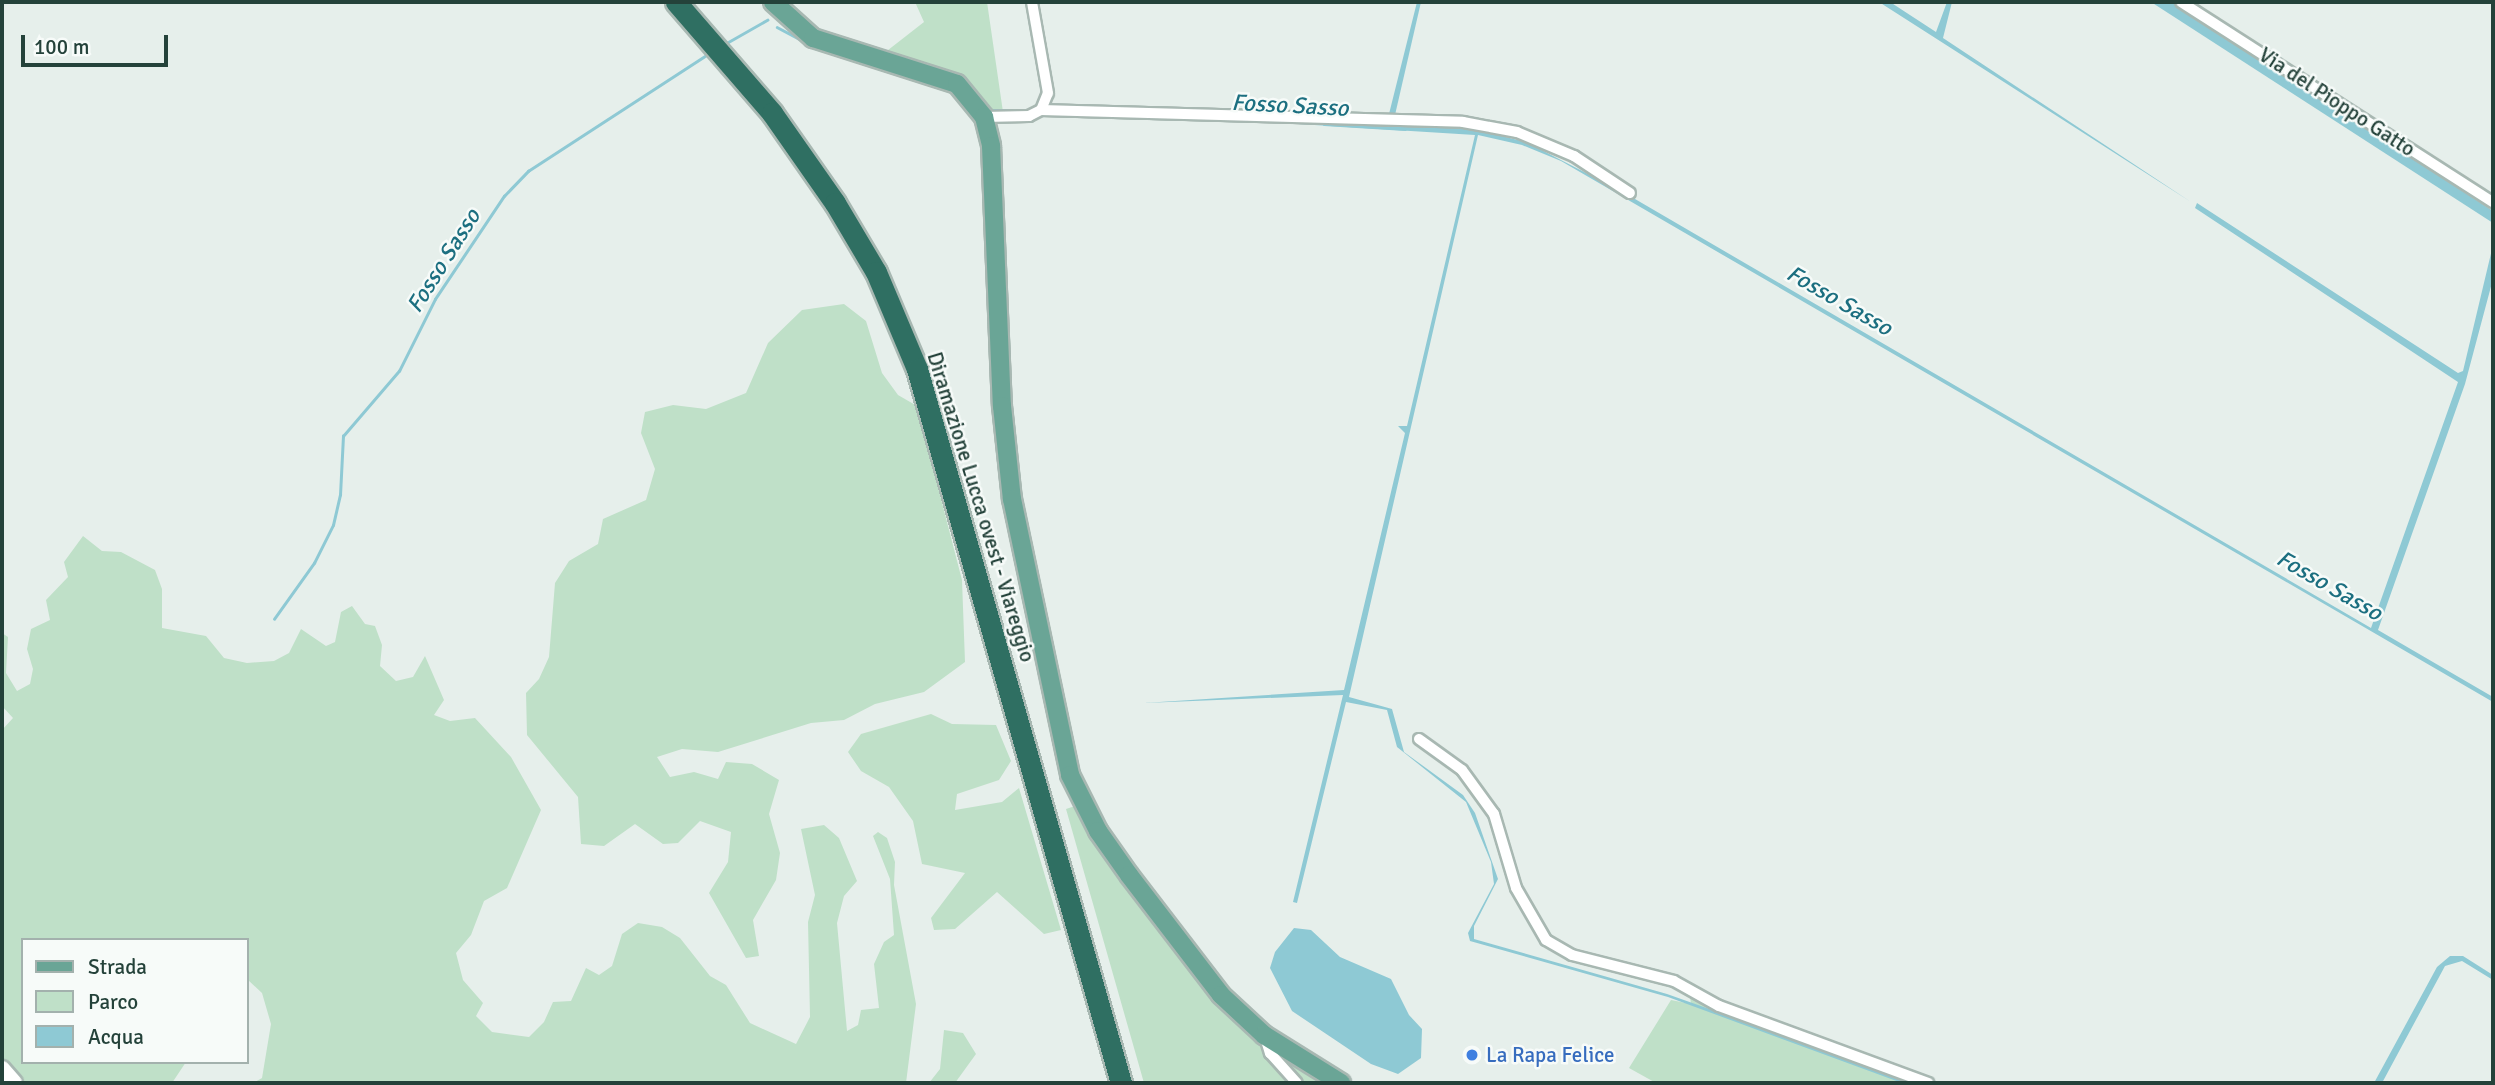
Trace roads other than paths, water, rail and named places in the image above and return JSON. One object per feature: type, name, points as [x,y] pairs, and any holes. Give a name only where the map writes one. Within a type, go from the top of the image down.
[{"type":"highway","name":"Diramazione Lucca ovest - Viareggio","points":[[676,2],[772,113],[839,197]]},
{"type":"highway","name":"Diramazione Lucca ovest - Viareggio","points":[[695,2],[786,108],[839,197],[933,395],[1135,1083]]},
{"type":"highway","name":"Diramazione Lucca ovest - Viareggio","points":[[933,395],[1121,1083]]},
{"type":"main road","points":[[773,2],[813,38],[957,84],[984,117],[991,146],[1002,406],[1012,499],[1070,775],[1098,831],[1222,995],[1264,1035],[1341,1083]]},
{"type":"main road","points":[[2,1069],[14,1083]]},
{"type":"street","points":[[1032,2],[1048,93],[1041,110]]},
{"type":"street","name":"Via del Pioppo Gatto","points":[[2181,2],[2493,201]]},
{"type":"street","points":[[984,117],[1029,116],[1041,110],[1463,121],[1517,132],[1574,156],[1630,193]]},
{"type":"street","points":[[1419,738],[1462,770],[1494,814],[1516,888],[1546,940],[1572,955],[1674,981],[1719,1006],[1928,1083]]},
{"type":"street","points":[[1264,1035],[1270,1053],[1297,1083]]},
{"type":"water","points":[[1417,2],[1421,2],[1395,115],[1389,114]]},
{"type":"water","points":[[1879,2],[1890,2],[1936,32],[1947,2],[1952,2],[1943,38],[2191,202]]},
{"type":"water","points":[[2151,2],[2172,2],[2493,211],[2493,223]]},
{"type":"water","points":[[1236,120],[1465,127],[1526,142],[1623,192],[2371,628],[2458,382],[2195,208],[2197,203],[2458,373],[2463,371],[2493,245],[2493,279],[2465,384],[2378,630],[2493,697],[2493,702],[1561,161],[1522,145],[1478,135],[1349,697],[1392,709],[1404,752],[1463,795],[1475,813],[1498,879],[1474,926],[1474,939],[1667,994],[1918,1083],[1902,1083],[1668,997],[1470,941],[1468,933],[1494,884],[1491,862],[1466,802],[1397,747],[1387,710],[1346,702],[1297,903],[1293,902],[1343,695],[1144,703],[1344,690],[1405,433],[1398,426],[1407,426],[1475,135]]},
{"type":"water","points":[[1294,928],[1311,930],[1340,957],[1391,979],[1409,1015],[1422,1029],[1421,1058],[1398,1074],[1371,1064],[1292,1011],[1270,968],[1275,952]]},
{"type":"water","points":[[2450,956],[2463,956],[2493,975],[2493,980],[2462,961],[2445,966],[2382,1083],[2374,1083],[2437,967]]},
{"type":"waterway","name":"Fosso Sasso","points":[[723,45],[767,20]]},
{"type":"waterway","name":"Fosso Sasso","points":[[777,27],[807,43]]},
{"type":"waterway","name":"Fosso Sasso","points":[[274,619],[314,563],[333,525],[340,495],[343,436],[399,371],[435,299],[504,196],[528,171],[708,54]]},
{"type":"waterway","name":"Fosso Sasso","points":[[988,110],[1029,110]]},
{"type":"waterway","name":"Fosso Sasso","points":[[1324,124],[1405,129]]},
{"type":"place","name":"La Rapa Felice","points":[[1472,1055]]}]
